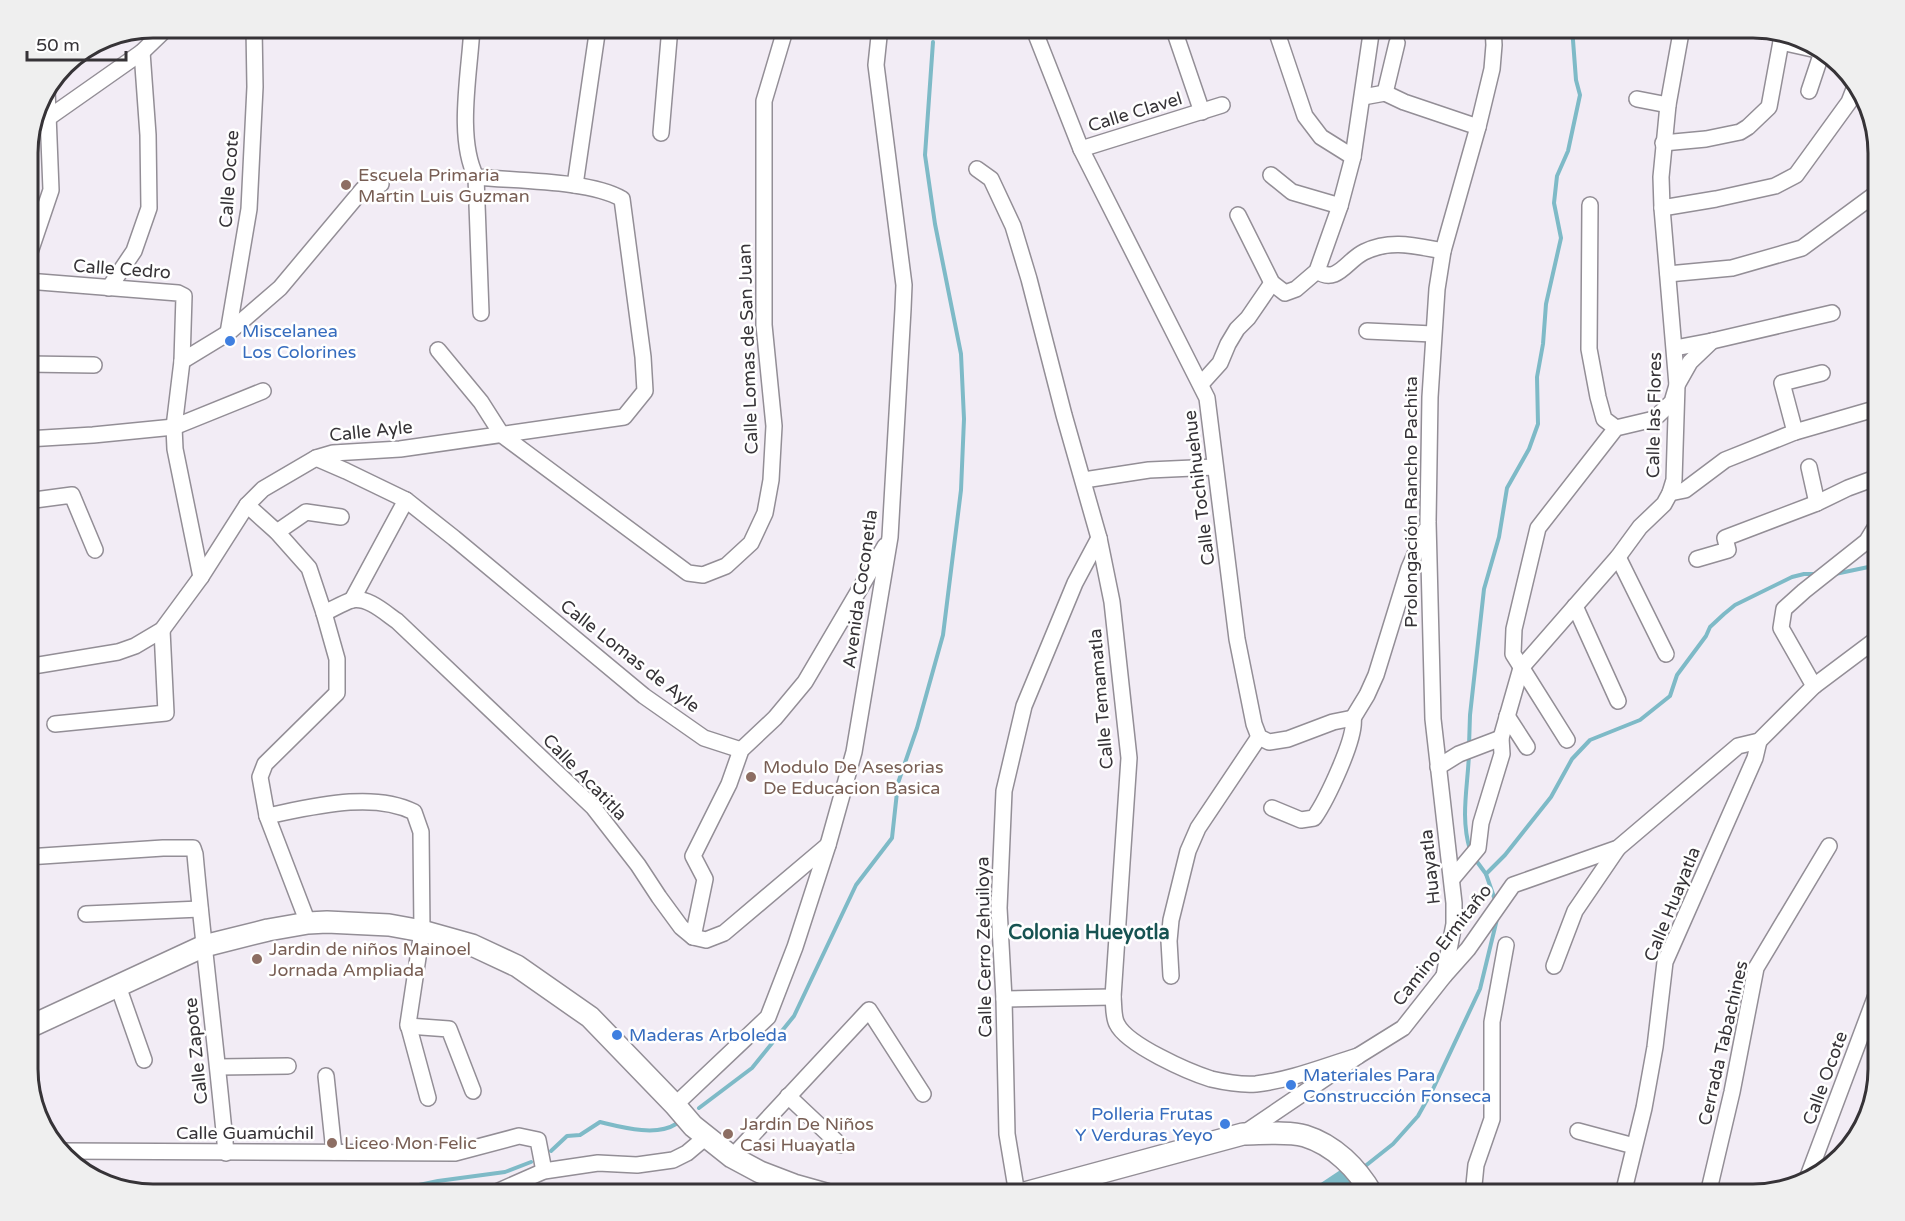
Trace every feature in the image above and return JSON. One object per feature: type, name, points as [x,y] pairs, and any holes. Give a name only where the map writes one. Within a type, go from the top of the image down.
[{"type":"main road","points":[[38,1023],[204,946],[268,930],[308,923],[389,925],[422,931],[472,945],[517,966],[590,1017],[675,1104],[693,1126],[732,1157],[781,1184]]},
{"type":"main road","points":[[1058,1184],[1243,1134],[1304,1136],[1346,1160],[1364,1184]]},
{"type":"street","points":[[41,123],[142,52],[157,38]]},
{"type":"street","name":"Calle Ocote","points":[[228,333],[249,209],[255,87],[254,38]]},
{"type":"street","points":[[471,38],[466,132],[469,159],[476,177],[481,313]]},
{"type":"street","points":[[476,177],[575,185],[596,38]]},
{"type":"street","points":[[661,133],[669,38]]},
{"type":"street","name":"Calle Lomas de San Juan","points":[[502,435],[688,573],[703,575],[726,566],[751,543],[765,513],[771,480],[774,426],[764,325],[764,100],[783,38]]},
{"type":"street","name":"Avenida Coconetla","points":[[675,1104],[768,1017],[795,947],[855,752],[890,537],[904,285],[876,65],[879,38]]},
{"type":"street","name":"Calle Tochihuehue","points":[[1037,38],[1080,149],[1207,398],[1237,639],[1254,724],[1259,737]]},
{"type":"street","points":[[1176,38],[1202,112]]},
{"type":"street","points":[[1282,38],[1305,116],[1321,137],[1353,158]]},
{"type":"street","points":[[1239,215],[1272,283],[1285,293],[1296,289],[1317,271],[1340,206],[1353,158],[1363,97],[1366,38]]},
{"type":"street","name":"Prolongación Rancho Pachita","points":[[1437,760],[1432,719],[1428,522],[1433,334],[1443,251],[1478,127],[1491,69],[1494,38]]},
{"type":"street","name":"Calle las Flores","points":[[1452,879],[1478,848],[1481,823],[1502,754],[1501,738],[1521,668],[1618,557],[1640,527],[1664,504],[1671,493],[1674,480],[1677,385],[1661,177],[1668,105],[1680,38]]},
{"type":"street","points":[[1385,93],[1397,42]]},
{"type":"street","points":[[1663,143],[1706,139],[1740,132],[1748,127],[1769,107],[1781,42]]},
{"type":"street","points":[[110,288],[134,251],[149,208],[148,135],[142,52]]},
{"type":"street","points":[[1809,91],[1821,60]]},
{"type":"street","points":[[1363,97],[1385,93],[1404,102],[1478,127]]},
{"type":"street","points":[[1662,208],[1775,186],[1796,176],[1849,102],[1852,94]]},
{"type":"street","points":[[1637,99],[1668,105]]},
{"type":"street","points":[[38,228],[51,190],[48,104]]},
{"type":"street","name":"Calle Clavel","points":[[1080,149],[1222,105]]},
{"type":"street","name":"Calle Temamatla","points":[[977,169],[991,179],[1013,226],[1084,480],[1112,602],[1129,758],[1113,997],[1117,1024],[1129,1038],[1176,1066],[1212,1079],[1254,1084],[1287,1079],[1358,1056]]},
{"type":"street","points":[[1271,175],[1292,192],[1340,206]]},
{"type":"street","points":[[201,578],[175,449],[174,427],[182,361],[228,333],[280,288],[363,189],[381,184]]},
{"type":"street","name":"Calle Ayle","points":[[38,665],[118,652],[135,646],[162,630],[201,578],[246,505],[263,489],[316,458],[333,453],[400,449],[624,417],[645,391],[644,357],[622,199],[611,193],[575,185]]},
{"type":"street","points":[[1668,274],[1732,268],[1802,248],[1868,199]]},
{"type":"street","points":[[1590,205],[1589,349],[1604,419],[1616,428]]},
{"type":"street","points":[[1317,271],[1324,276],[1334,275],[1357,256],[1379,245],[1409,245],[1443,251]]},
{"type":"street","name":"Calle Cedro","points":[[38,282],[178,293],[184,296],[182,361]]},
{"type":"street","points":[[1201,384],[1220,363],[1236,329],[1248,318],[1272,283]]},
{"type":"street","points":[[1675,348],[1832,313]]},
{"type":"street","points":[[1367,331],[1433,334]]},
{"type":"street","points":[[1567,740],[1513,654],[1514,629],[1538,528],[1616,428],[1654,419],[1672,402],[1677,385],[1690,362],[1712,341]]},
{"type":"street","points":[[438,350],[481,402],[502,435]]},
{"type":"street","points":[[38,364],[94,365]]},
{"type":"street","points":[[1796,432],[1782,383],[1821,373]]},
{"type":"street","points":[[38,438],[174,427],[262,391]]},
{"type":"street","points":[[1671,493],[1685,490],[1725,460],[1796,432],[1868,411]]},
{"type":"street","name":"Calle Lomas de Ayle","points":[[316,458],[406,500],[644,696],[704,738],[741,750]]},
{"type":"street","points":[[1084,480],[1149,470],[1215,467]]},
{"type":"street","points":[[1809,467],[1817,503]]},
{"type":"street","points":[[1696,559],[1728,550],[1725,538],[1868,481]]},
{"type":"street","points":[[38,500],[72,495],[95,550]]},
{"type":"street","points":[[324,613],[352,600],[406,500]]},
{"type":"street","points":[[246,505],[277,532],[309,568],[337,659],[337,693],[266,764],[260,777],[267,816],[308,923]]},
{"type":"street","points":[[277,532],[306,512],[341,518]]},
{"type":"street","points":[[1272,808],[1301,820],[1314,818],[1322,806],[1341,764],[1354,725],[1353,718],[1376,675],[1410,568],[1428,522]]},
{"type":"street","points":[[828,845],[724,933],[706,940],[693,937],[705,879],[693,856],[729,784],[741,750],[776,718],[805,682],[890,537]]},
{"type":"street","name":"Calle Cerro Zehuiloya","points":[[1015,1184],[1007,1134],[999,908],[1004,791],[1024,706],[1075,583],[1099,538]]},
{"type":"street","points":[[1814,686],[1781,628],[1784,609],[1868,539]]},
{"type":"street","points":[[1618,557],[1666,654]]},
{"type":"street","name":"Calle Acatitla","points":[[352,600],[363,600],[374,605],[397,621],[593,807],[638,865],[681,927],[693,937]]},
{"type":"street","points":[[1575,606],[1618,701]]},
{"type":"street","points":[[55,724],[166,713],[162,630]]},
{"type":"street","name":"Camino Ermitaño","points":[[1358,1056],[1403,1028],[1468,950],[1513,885],[1618,848],[1738,746],[1759,741],[1814,686],[1868,646]]},
{"type":"street","points":[[1507,716],[1527,747]]},
{"type":"street","points":[[1171,976],[1170,920],[1188,851],[1198,828],[1259,737],[1269,742],[1288,739],[1333,722],[1353,718]]},
{"type":"street","points":[[1437,760],[1501,738]]},
{"type":"street","name":"Calle Huayatla","points":[[1625,1184],[1644,1108],[1665,962],[1755,758],[1759,741]]},
{"type":"street","name":"Huayatla","points":[[1437,760],[1452,879],[1454,924],[1444,976]]},
{"type":"street","points":[[267,816],[359,801],[400,805],[414,812],[421,832],[422,931],[408,1026],[428,1098]]},
{"type":"street","name":"Cerrada Tabachines","points":[[1710,1184],[1732,1092],[1756,968],[1829,846]]},
{"type":"street","name":"Calle Zapote","points":[[38,856],[193,848],[226,1153]]},
{"type":"street","points":[[1554,966],[1575,910],[1618,848]]},
{"type":"street","points":[[86,914],[200,909]]},
{"type":"street","points":[[1474,1184],[1476,1165],[1492,1119],[1494,1054],[1492,1022],[1506,945]]},
{"type":"street","points":[[118,986],[144,1060]]},
{"type":"street","points":[[1004,999],[1113,997]]},
{"type":"street","points":[[732,1157],[869,1010],[923,1094]]},
{"type":"street","name":"Calle Ocote","points":[[1813,1167],[1868,1017]]},
{"type":"street","points":[[408,1026],[449,1029],[473,1091]]},
{"type":"street","points":[[1243,1134],[1358,1056]]},
{"type":"street","points":[[218,1067],[288,1066]]},
{"type":"street","points":[[326,1076],[334,1152]]},
{"type":"street","points":[[788,1096],[840,1145]]},
{"type":"street","points":[[1578,1131],[1634,1146]]},
{"type":"street","name":"Calle Guamúchil","points":[[72,1151],[455,1153],[519,1136],[538,1140],[544,1171]]},
{"type":"street","points":[[515,1184],[544,1171],[598,1163],[637,1165],[673,1160],[687,1153],[706,1137]]},
{"type":"waterway","points":[[1469,746],[1470,715],[1484,589],[1499,537],[1507,488],[1529,449],[1538,424],[1537,377],[1543,344],[1546,304],[1561,238],[1554,203],[1557,176],[1568,151],[1580,95],[1576,80],[1573,38]]},
{"type":"waterway","points":[[699,1108],[752,1068],[794,1016],[856,885],[892,838],[898,783],[917,728],[943,635],[961,490],[964,419],[961,354],[935,224],[925,155],[933,42]]},
{"type":"waterway","points":[[1835,574],[1868,567]]},
{"type":"waterway","points":[[1495,900],[1486,874],[1505,855],[1551,797],[1572,759],[1590,740],[1640,720],[1670,696],[1677,675],[1706,636],[1710,627],[1735,605],[1792,577],[1815,574]]},
{"type":"waterway","points":[[1469,753],[1465,826],[1470,850]]},
{"type":"waterway","points":[[1475,859],[1486,874]]},
{"type":"waterway","points":[[1364,1167],[1393,1144],[1418,1116],[1433,1089],[1480,989],[1497,919]]},
{"type":"waterway","points":[[551,1151],[567,1136],[580,1135],[600,1122],[649,1130],[659,1130],[676,1124]]},
{"type":"waterway","points":[[424,1184],[505,1172],[531,1162]]},
{"type":"waterway","points":[[1341,1184],[1347,1180]]},
{"type":"place","name":"Escuela Primaria Martin Luis Guzman","points":[[346,185]]},
{"type":"place","name":"Miscelanea Los Colorines","points":[[230,341]]},
{"type":"place","name":"Modulo De Asesorias De Educacion Basica","points":[[751,777]]},
{"type":"place","name":"Jardin de niños Mainoel Jornada Ampliada","points":[[257,959]]},
{"type":"place","name":"Maderas Arboleda","points":[[617,1035]]},
{"type":"place","name":"Materiales Para Construcción Fonseca","points":[[1291,1085]]},
{"type":"place","name":"Polleria Frutas Y Verduras Yeyo","points":[[1225,1124]]},
{"type":"place","name":"Jardin De Niños Casi Huayatla","points":[[728,1134]]},
{"type":"place","name":"Liceo Mon Felic","points":[[332,1143]]},
{"type":"district","name":"Colonia Hueyotla","points":[[1089,932]]}]
